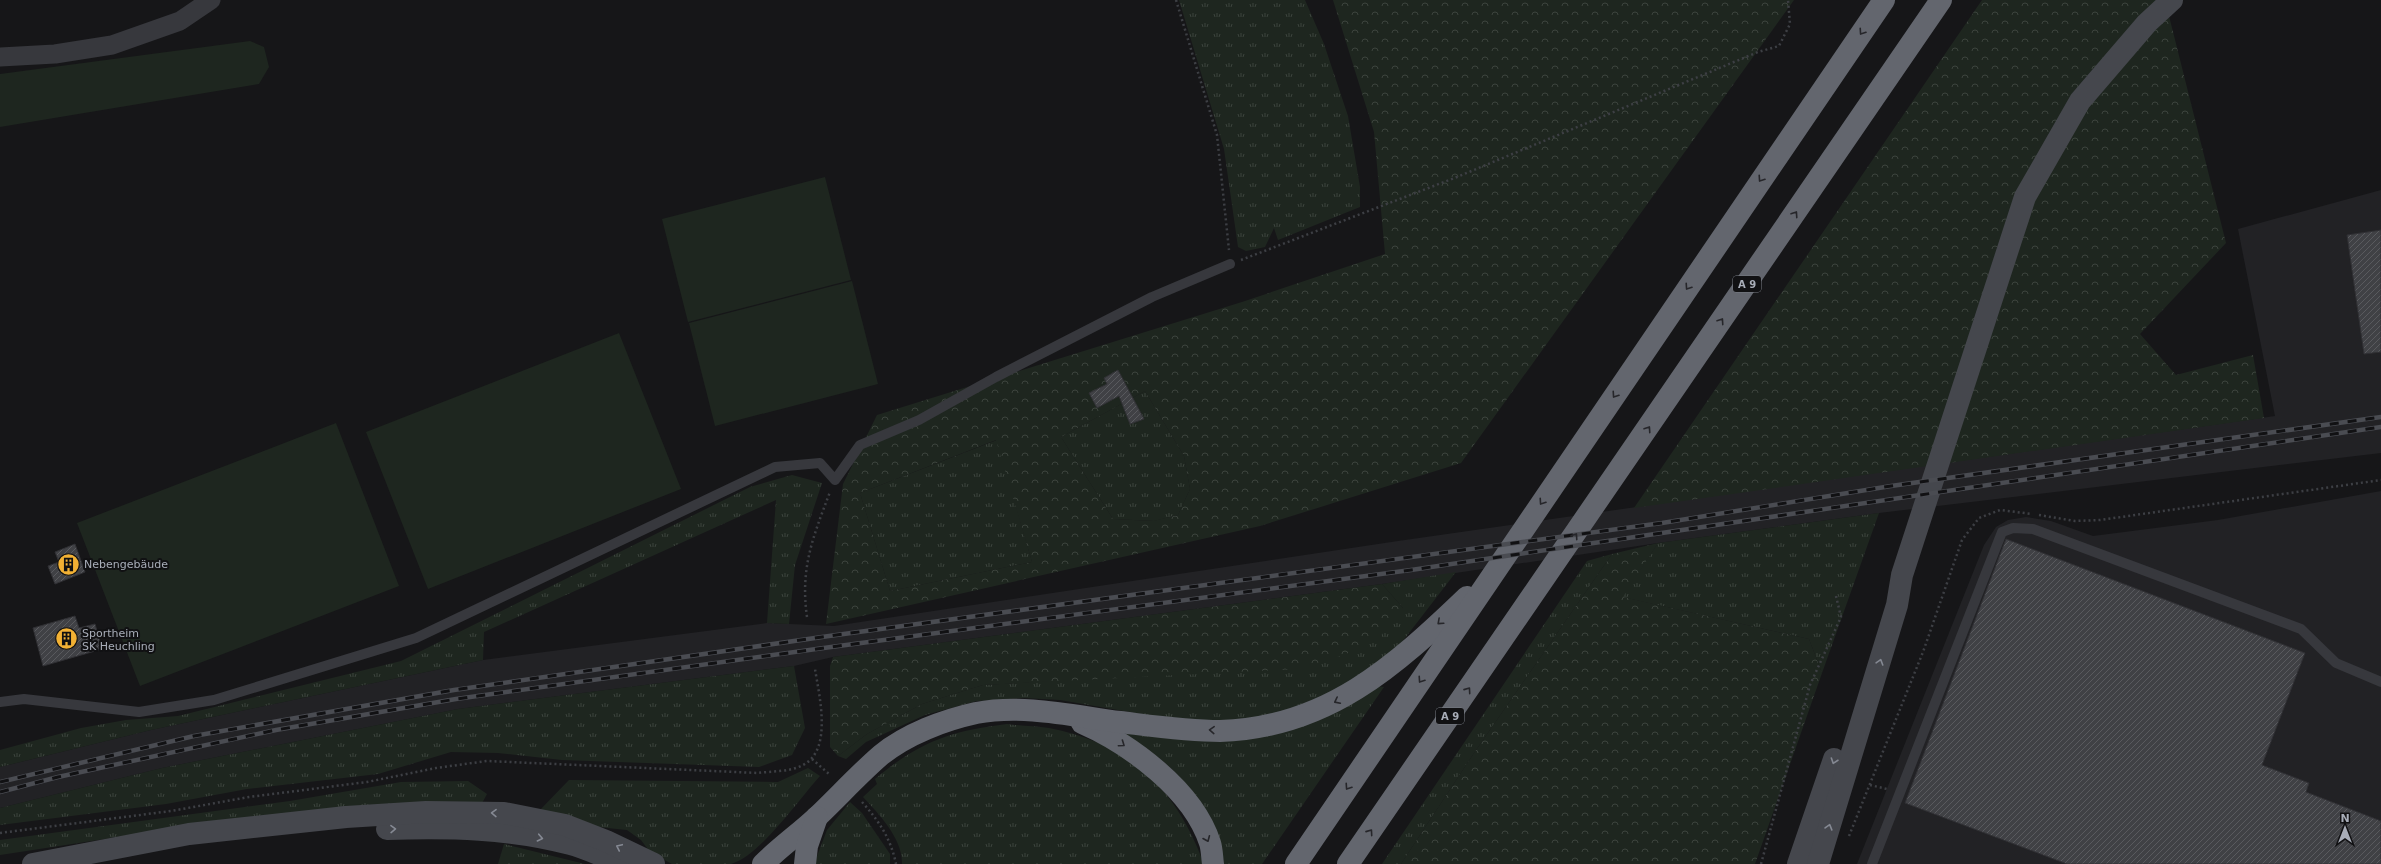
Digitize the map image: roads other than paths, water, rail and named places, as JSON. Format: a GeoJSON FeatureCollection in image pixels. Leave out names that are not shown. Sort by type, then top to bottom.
{"type":"FeatureCollection","features":[{"type":"Feature","properties":{"kind":"highway"},"geometry":{"type":"LineString","coordinates":[[1296,864],[1884,0]]}},
{"type":"Feature","properties":{"kind":"highway","name":"A 9"},"geometry":{"type":"LineString","coordinates":[[1348,864],[1941,0]]}},
{"type":"Feature","properties":{"kind":"highway"},"geometry":{"type":"LineString","coordinates":[[763,862],[817,817],[882,755],[900,742],[924,730],[976,713],[1003,710],[1035,710],[1173,728],[1219,731],[1280,723],[1321,709],[1359,689],[1376,677],[1415,645],[1498,567]]}},
{"type":"Feature","properties":{"kind":"highway"},"geometry":{"type":"LineString","coordinates":[[1062,714],[1121,742],[1166,780],[1192,808],[1210,843],[1213,864]]}},
{"type":"Feature","properties":{"kind":"highway"},"geometry":{"type":"LineString","coordinates":[[793,864],[806,855],[817,817]]}},
{"type":"Feature","properties":{"kind":"main road"},"geometry":{"type":"LineString","coordinates":[[1818,864],[1897,605],[1902,575],[2025,197],[2080,101],[2147,23],[2172,0]]}},
{"type":"Feature","properties":{"kind":"main road"},"geometry":{"type":"LineString","coordinates":[[1798,864],[1846,724],[1882,606],[1902,575]]}},
{"type":"Feature","properties":{"kind":"main road"},"geometry":{"type":"LineString","coordinates":[[33,864],[189,834],[346,817],[426,812],[504,813],[565,825],[606,841],[654,864]]}},
{"type":"Feature","properties":{"kind":"main road"},"geometry":{"type":"LineString","coordinates":[[91,864],[205,842],[340,830],[424,828],[474,829],[522,834],[571,844],[622,864]]}},
{"type":"Feature","properties":{"kind":"street"},"geometry":{"type":"LineString","coordinates":[[0,57],[55,54],[112,45],[180,21],[211,0]]}},
{"type":"Feature","properties":{"kind":"lane"},"geometry":{"type":"LineString","coordinates":[[0,702],[24,699],[139,712],[214,700],[416,638],[775,466],[820,463],[835,480],[860,445],[920,420],[996,377],[1152,297],[1230,264]]}},
{"type":"Feature","properties":{"kind":"lane"},"geometry":{"type":"LineString","coordinates":[[1872,864],[2002,532],[2013,528],[2032,529],[2301,629],[2336,664],[2381,682]]}},
{"type":"Feature","properties":{"kind":"railway"},"geometry":{"type":"LineString","coordinates":[[0,782],[194,736],[454,690],[829,636],[1662,523],[1891,486],[2381,417]]}},
{"type":"Feature","properties":{"kind":"railway"},"geometry":{"type":"LineString","coordinates":[[0,792],[58,777],[276,730],[456,699],[831,647],[1411,570],[2381,427]]}},
{"type":"Feature","properties":{"kind":"place","name":"Nebengebäude"},"geometry":{"type":"Point","coordinates":[68,564]}},
{"type":"Feature","properties":{"kind":"place","name":"Sportheim SK Heuchling"},"geometry":{"type":"Point","coordinates":[67,639]}}]}
